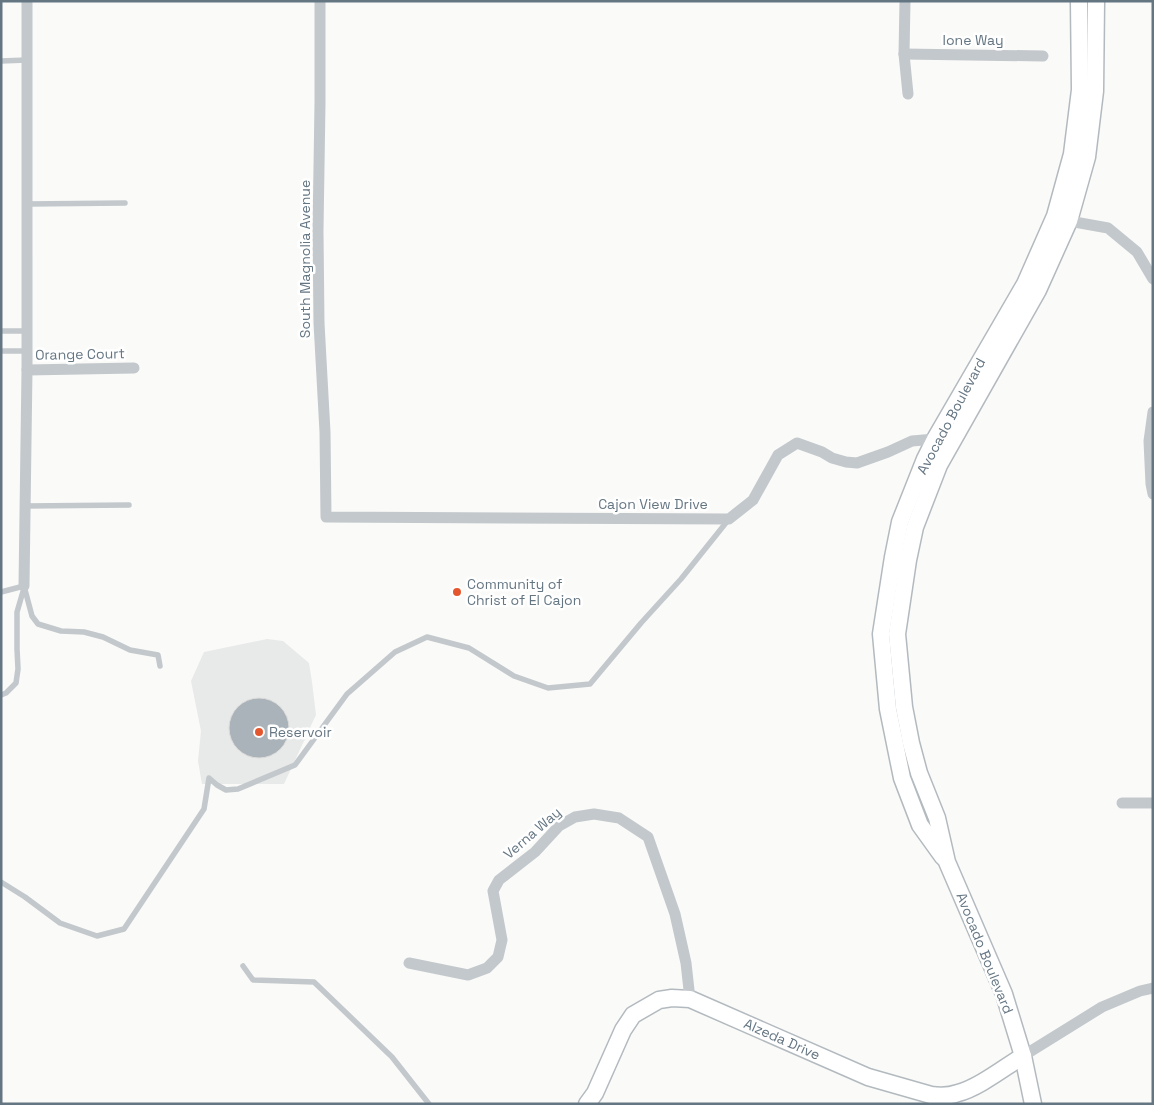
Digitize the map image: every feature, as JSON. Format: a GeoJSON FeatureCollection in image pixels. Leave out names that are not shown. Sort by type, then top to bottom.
{"type":"FeatureCollection","features":[{"type":"Feature","properties":{"kind":"main road","name":"Avocado Boulevard"},"geometry":{"type":"LineString","coordinates":[[947,862],[920,825],[902,778],[888,709],[881,634],[900,522],[925,458],[1025,284],[1055,216],[1072,154],[1080,90],[1080,1]]}},
{"type":"Feature","properties":{"kind":"main road","name":"Avocado Boulevard"},"geometry":{"type":"LineString","coordinates":[[1033,1104],[1023,1056],[1004,994],[947,862],[937,818],[917,765],[904,707],[898,634],[908,560],[915,527],[939,465],[1038,290],[1069,221],[1087,157],[1095,90],[1096,1]]}},
{"type":"Feature","properties":{"kind":"main road","name":"Alzeda Drive"},"geometry":{"type":"LineString","coordinates":[[587,1104],[595,1093],[624,1030],[633,1015],[659,1000],[672,998],[690,999],[868,1077],[931,1095],[938,1100],[970,1089],[1023,1056]]}},
{"type":"Feature","properties":{"kind":"street"},"geometry":{"type":"LineString","coordinates":[[24,586],[27,370],[27,1]]}},
{"type":"Feature","properties":{"kind":"street","name":"South Magnolia Avenue"},"geometry":{"type":"LineString","coordinates":[[320,1],[319,322],[325,432],[326,516]]}},
{"type":"Feature","properties":{"kind":"street"},"geometry":{"type":"LineString","coordinates":[[905,1],[904,54],[908,94]]}},
{"type":"Feature","properties":{"kind":"street","name":"Ione Way"},"geometry":{"type":"LineString","coordinates":[[904,54],[1043,56]]}},
{"type":"Feature","properties":{"kind":"street"},"geometry":{"type":"LineString","coordinates":[[1069,221],[1108,228],[1136,252],[1153,279]]}},
{"type":"Feature","properties":{"kind":"street","name":"Orange Court"},"geometry":{"type":"LineString","coordinates":[[27,370],[134,368]]}},
{"type":"Feature","properties":{"kind":"street"},"geometry":{"type":"LineString","coordinates":[[1153,412],[1149,441],[1153,494]]}},
{"type":"Feature","properties":{"kind":"street"},"geometry":{"type":"LineString","coordinates":[[729,519],[753,500],[778,455],[797,443],[822,452],[832,458],[857,463],[867,461],[912,441],[935,439]]}},
{"type":"Feature","properties":{"kind":"street","name":"Cajon View Drive"},"geometry":{"type":"LineString","coordinates":[[326,516],[729,519]]}},
{"type":"Feature","properties":{"kind":"street"},"geometry":{"type":"LineString","coordinates":[[1122,803],[1153,803]]}},
{"type":"Feature","properties":{"kind":"street","name":"Verna Way"},"geometry":{"type":"LineString","coordinates":[[409,963],[468,974],[487,968],[498,957],[502,940],[493,891],[499,880],[535,852],[559,826],[575,817],[594,814],[619,818],[648,837],[675,914],[686,962],[690,999]]}},
{"type":"Feature","properties":{"kind":"street"},"geometry":{"type":"LineString","coordinates":[[1023,1056],[1102,1007],[1140,991],[1153,988]]}},
{"type":"Feature","properties":{"kind":"lane"},"geometry":{"type":"LineString","coordinates":[[1,61],[27,60]]}},
{"type":"Feature","properties":{"kind":"lane"},"geometry":{"type":"LineString","coordinates":[[27,204],[125,203]]}},
{"type":"Feature","properties":{"kind":"lane"},"geometry":{"type":"LineString","coordinates":[[1,331],[27,331]]}},
{"type":"Feature","properties":{"kind":"lane"},"geometry":{"type":"LineString","coordinates":[[1,351],[27,351]]}},
{"type":"Feature","properties":{"kind":"lane"},"geometry":{"type":"LineString","coordinates":[[25,506],[129,505]]}},
{"type":"Feature","properties":{"kind":"lane"},"geometry":{"type":"LineString","coordinates":[[1,882],[60,923],[96,936],[124,929],[204,809],[209,778],[226,790],[238,789],[295,764],[347,694],[395,652],[427,637],[469,648],[514,676],[548,688],[590,684],[681,579],[729,519]]}},
{"type":"Feature","properties":{"kind":"lane"},"geometry":{"type":"LineString","coordinates":[[1,592],[24,586]]}},
{"type":"Feature","properties":{"kind":"lane"},"geometry":{"type":"LineString","coordinates":[[24,586],[32,616],[38,624],[61,631],[84,632],[103,637],[130,650],[158,655],[160,666]]}},
{"type":"Feature","properties":{"kind":"lane"},"geometry":{"type":"LineString","coordinates":[[1,695],[6,693],[16,683],[18,669],[17,612],[24,586]]}},
{"type":"Feature","properties":{"kind":"lane"},"geometry":{"type":"LineString","coordinates":[[244,966],[253,980],[314,982],[392,1057],[429,1104]]}},
{"type":"Feature","properties":{"kind":"shaded area"},"geometry":{"type":"Polygon","coordinates":[[[267,639],[283,641],[309,663],[316,715],[306,739],[284,784],[202,784],[198,761],[201,731],[191,681],[204,652],[267,639]]]}},
{"type":"Feature","properties":{"kind":"building","name":"Reservoir"},"geometry":{"type":"Polygon","coordinates":[[[259,698],[275,703],[280,707],[284,712],[289,728],[284,744],[280,749],[275,753],[259,758],[243,753],[238,749],[234,744],[229,728],[234,712],[238,707],[243,703],[259,698]]]}},
{"type":"Feature","properties":{"kind":"place","name":"Community of Christ of El Cajon"},"geometry":{"type":"Point","coordinates":[457,592]}},
{"type":"Feature","properties":{"kind":"place","name":"Reservoir"},"geometry":{"type":"Point","coordinates":[259,732]}}]}
